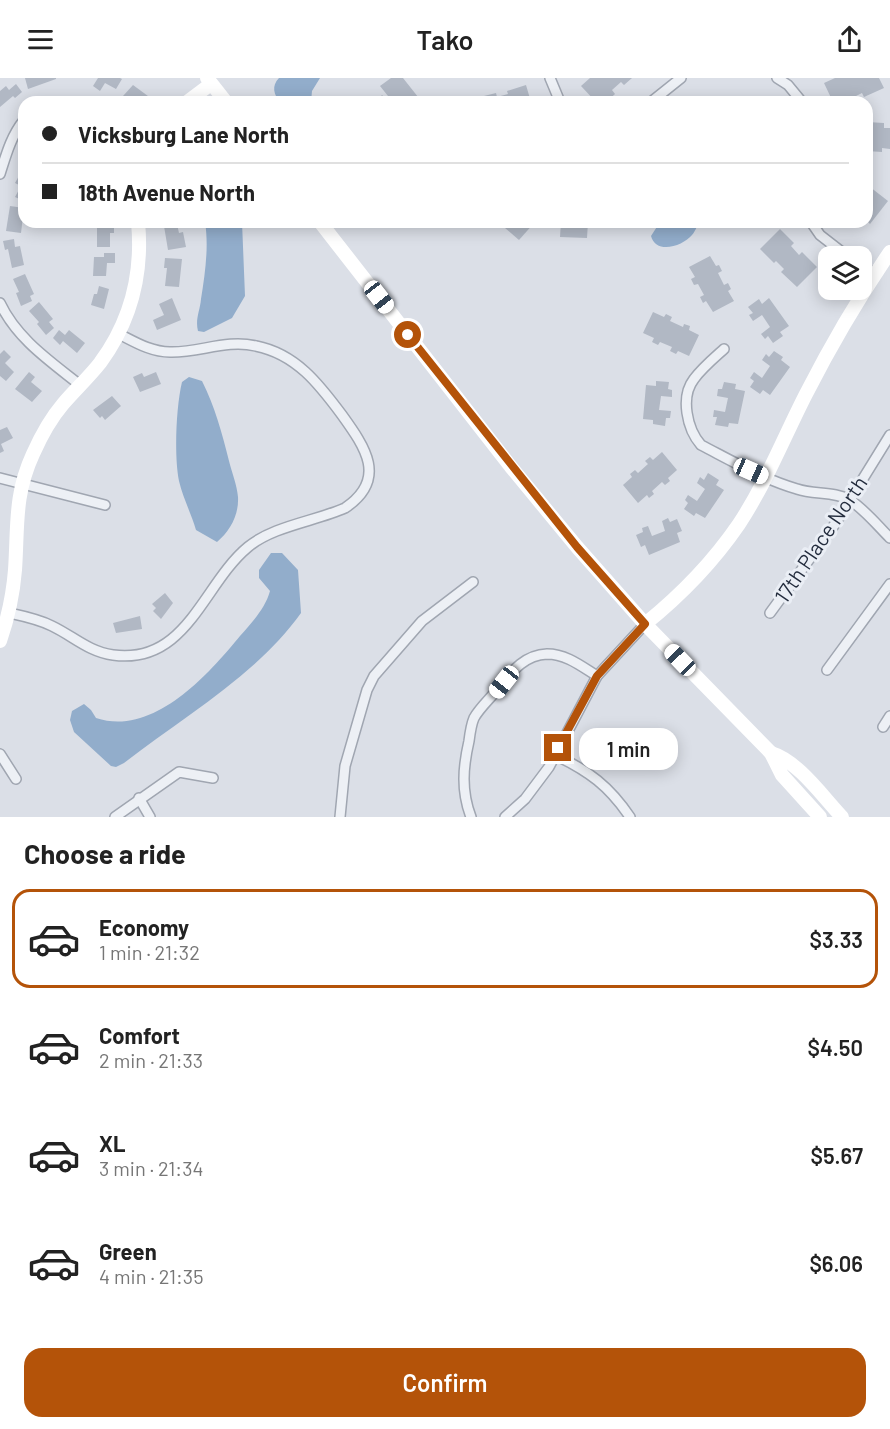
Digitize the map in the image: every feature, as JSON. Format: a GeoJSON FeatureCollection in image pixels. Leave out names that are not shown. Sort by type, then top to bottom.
{"type":"FeatureCollection","features":[{"type":"Feature","properties":{"kind":"street"},"geometry":{"type":"LineString","coordinates":[[550,78],[558,96]]}},
{"type":"Feature","properties":{"kind":"street"},"geometry":{"type":"LineString","coordinates":[[658,96],[681,78]]}},
{"type":"Feature","properties":{"kind":"street"},"geometry":{"type":"LineString","coordinates":[[777,78],[788,85],[797,96]]}},
{"type":"Feature","properties":{"kind":"street"},"geometry":{"type":"LineString","coordinates":[[194,96],[212,80],[222,96]]}},
{"type":"Feature","properties":{"kind":"street"},"geometry":{"type":"LineString","coordinates":[[0,174],[10,143],[18,128]]}},
{"type":"Feature","properties":{"kind":"street"},"geometry":{"type":"LineString","coordinates":[[0,641],[9,613],[15,568],[17,512],[22,483],[32,456],[61,406],[99,365],[119,334],[135,293],[139,267],[138,228]]}},
{"type":"Feature","properties":{"kind":"street"},"geometry":{"type":"LineString","coordinates":[[325,228],[577,547],[645,624],[771,753],[782,775],[820,817]]}},
{"type":"Feature","properties":{"kind":"street"},"geometry":{"type":"LineString","coordinates":[[815,228],[834,246]]}},
{"type":"Feature","properties":{"kind":"street"},"geometry":{"type":"LineString","coordinates":[[505,817],[525,799],[538,783],[597,676],[645,624],[690,584],[739,524],[765,478],[807,393],[874,274],[890,252]]}},
{"type":"Feature","properties":{"kind":"street"},"geometry":{"type":"LineString","coordinates":[[0,303],[17,331],[33,348],[80,385]]}},
{"type":"Feature","properties":{"kind":"street"},"geometry":{"type":"LineString","coordinates":[[9,613],[54,626],[83,645],[106,654],[131,655],[148,652],[164,645],[190,622],[227,570],[248,547],[275,532],[345,508],[360,496],[366,485],[369,474],[366,450],[321,388],[292,360],[255,345],[234,343],[183,352],[153,350],[119,334]]}},
{"type":"Feature","properties":{"kind":"street"},"geometry":{"type":"LineString","coordinates":[[724,349],[693,381],[688,391],[690,428],[701,445],[765,478],[795,489],[837,494],[849,500],[890,538]]}},
{"type":"Feature","properties":{"kind":"street","name":"17th Place North"},"geometry":{"type":"LineString","coordinates":[[770,613],[825,538],[890,435]]}},
{"type":"Feature","properties":{"kind":"street"},"geometry":{"type":"LineString","coordinates":[[0,478],[105,505]]}},
{"type":"Feature","properties":{"kind":"street"},"geometry":{"type":"LineString","coordinates":[[340,817],[345,766],[367,690],[374,676],[422,621],[473,582]]}},
{"type":"Feature","properties":{"kind":"street"},"geometry":{"type":"LineString","coordinates":[[827,670],[890,584]]}},
{"type":"Feature","properties":{"kind":"street"},"geometry":{"type":"LineString","coordinates":[[471,817],[463,775],[471,729],[479,711],[513,669],[523,661],[548,654],[562,656],[597,676]]}},
{"type":"Feature","properties":{"kind":"street"},"geometry":{"type":"LineString","coordinates":[[883,727],[890,716]]}},
{"type":"Feature","properties":{"kind":"street"},"geometry":{"type":"LineString","coordinates":[[771,753],[780,755],[792,764],[842,817]]}},
{"type":"Feature","properties":{"kind":"street"},"geometry":{"type":"LineString","coordinates":[[0,754],[16,779]]}},
{"type":"Feature","properties":{"kind":"street"},"geometry":{"type":"LineString","coordinates":[[555,755],[595,777],[611,792],[630,817]]}},
{"type":"Feature","properties":{"kind":"street"},"geometry":{"type":"LineString","coordinates":[[115,817],[179,771],[213,778]]}},
{"type":"Feature","properties":{"kind":"street"},"geometry":{"type":"LineString","coordinates":[[139,798],[150,817]]}},
{"type":"Feature","properties":{"kind":"water"},"geometry":{"type":"Polygon","coordinates":[[[279,78],[320,78],[312,96],[276,96],[275,84],[279,78]]]}},
{"type":"Feature","properties":{"kind":"water"},"geometry":{"type":"Polygon","coordinates":[[[206,228],[242,228],[245,296],[232,318],[204,332],[198,331],[197,323],[207,241],[206,228]]]}},
{"type":"Feature","properties":{"kind":"water"},"geometry":{"type":"Polygon","coordinates":[[[656,228],[696,228],[688,239],[670,247],[658,245],[651,236],[656,228]]]}},
{"type":"Feature","properties":{"kind":"water"},"geometry":{"type":"Polygon","coordinates":[[[189,377],[202,381],[211,401],[237,492],[238,504],[235,516],[230,528],[217,542],[196,530],[177,471],[178,404],[182,382],[189,377]]]}},
{"type":"Feature","properties":{"kind":"water"},"geometry":{"type":"Polygon","coordinates":[[[271,553],[282,553],[298,570],[301,613],[283,636],[241,676],[124,763],[116,767],[111,766],[74,732],[70,720],[72,711],[84,704],[96,718],[117,722],[138,719],[158,711],[177,699],[212,668],[261,609],[270,591],[259,578],[259,570],[271,553]]]}},
{"type":"Feature","properties":{"kind":"building"},"geometry":{"type":"Polygon","coordinates":[[[25,78],[56,78],[56,79],[28,89],[25,78]]]}},
{"type":"Feature","properties":{"kind":"building"},"geometry":{"type":"Polygon","coordinates":[[[98,78],[122,79],[116,89],[105,83],[100,91],[93,86],[98,78]]]}},
{"type":"Feature","properties":{"kind":"building"},"geometry":{"type":"Polygon","coordinates":[[[391,78],[403,78],[417,96],[388,96],[380,86],[391,78]]]}},
{"type":"Feature","properties":{"kind":"building"},"geometry":{"type":"Polygon","coordinates":[[[590,78],[632,78],[624,85],[621,82],[612,90],[615,94],[613,96],[590,96],[581,86],[590,78]]]}},
{"type":"Feature","properties":{"kind":"building"},"geometry":{"type":"Polygon","coordinates":[[[835,78],[879,78],[884,88],[866,96],[862,93],[856,96],[830,96],[824,83],[835,78]]]}},
{"type":"Feature","properties":{"kind":"building"},"geometry":{"type":"Polygon","coordinates":[[[16,84],[22,92],[0,107],[0,91],[6,86],[9,90],[16,84]]]}},
{"type":"Feature","properties":{"kind":"building"},"geometry":{"type":"Polygon","coordinates":[[[133,85],[148,96],[123,96],[133,85]]]}},
{"type":"Feature","properties":{"kind":"building"},"geometry":{"type":"Polygon","coordinates":[[[526,85],[529,96],[501,96],[508,94],[507,91],[526,85]]]}},
{"type":"Feature","properties":{"kind":"building"},"geometry":{"type":"Polygon","coordinates":[[[873,122],[884,123],[884,128],[890,128],[890,149],[882,148],[882,152],[873,151],[873,122]]]}},
{"type":"Feature","properties":{"kind":"building"},"geometry":{"type":"Polygon","coordinates":[[[873,189],[888,201],[873,220],[873,189]]]}},
{"type":"Feature","properties":{"kind":"building"},"geometry":{"type":"Polygon","coordinates":[[[10,206],[18,207],[18,228],[22,228],[21,233],[6,231],[10,206]]]}},
{"type":"Feature","properties":{"kind":"building"},"geometry":{"type":"Polygon","coordinates":[[[97,228],[114,228],[114,233],[110,233],[110,247],[97,247],[97,228]]]}},
{"type":"Feature","properties":{"kind":"building"},"geometry":{"type":"Polygon","coordinates":[[[164,228],[178,228],[179,233],[183,232],[186,247],[168,250],[164,228]]]}},
{"type":"Feature","properties":{"kind":"building"},"geometry":{"type":"Polygon","coordinates":[[[505,228],[530,228],[519,240],[505,228]]]}},
{"type":"Feature","properties":{"kind":"building"},"geometry":{"type":"Polygon","coordinates":[[[561,228],[588,228],[587,238],[560,237],[561,228]]]}},
{"type":"Feature","properties":{"kind":"building"},"geometry":{"type":"Polygon","coordinates":[[[780,229],[794,243],[791,246],[799,255],[802,252],[817,267],[797,287],[781,272],[784,269],[760,249],[780,229]]]}},
{"type":"Feature","properties":{"kind":"building"},"geometry":{"type":"Polygon","coordinates":[[[14,239],[15,247],[20,246],[24,265],[12,268],[8,249],[5,250],[3,241],[14,239]]]}},
{"type":"Feature","properties":{"kind":"building"},"geometry":{"type":"Polygon","coordinates":[[[104,253],[115,253],[115,263],[107,263],[106,276],[93,276],[94,257],[104,257],[104,253]]]}},
{"type":"Feature","properties":{"kind":"building"},"geometry":{"type":"Polygon","coordinates":[[[710,256],[716,266],[719,265],[722,271],[718,273],[724,285],[728,283],[731,289],[728,291],[734,301],[713,312],[706,301],[703,303],[700,297],[704,295],[698,284],[694,285],[691,279],[695,277],[689,267],[710,256]]]}},
{"type":"Feature","properties":{"kind":"building"},"geometry":{"type":"Polygon","coordinates":[[[165,258],[182,259],[179,287],[165,286],[167,268],[164,268],[165,258]]]}},
{"type":"Feature","properties":{"kind":"building"},"geometry":{"type":"Polygon","coordinates":[[[25,274],[34,294],[30,296],[32,301],[21,306],[16,293],[19,292],[13,279],[25,274]]]}},
{"type":"Feature","properties":{"kind":"building"},"geometry":{"type":"Polygon","coordinates":[[[99,286],[109,289],[104,309],[91,305],[99,286]]]}},
{"type":"Feature","properties":{"kind":"building"},"geometry":{"type":"Polygon","coordinates":[[[172,298],[181,320],[157,330],[153,320],[164,315],[159,304],[172,298]]]}},
{"type":"Feature","properties":{"kind":"building"},"geometry":{"type":"Polygon","coordinates":[[[769,298],[789,326],[780,332],[783,336],[773,343],[768,336],[765,339],[761,334],[770,327],[762,315],[753,321],[749,315],[753,313],[748,307],[759,299],[762,304],[769,298]]]}},
{"type":"Feature","properties":{"kind":"building"},"geometry":{"type":"Polygon","coordinates":[[[39,302],[53,319],[49,322],[54,328],[46,335],[37,324],[39,322],[29,311],[39,302]]]}},
{"type":"Feature","properties":{"kind":"building"},"geometry":{"type":"Polygon","coordinates":[[[653,312],[664,317],[666,314],[672,317],[670,321],[683,327],[684,324],[690,326],[689,330],[699,335],[689,356],[678,351],[676,354],[670,351],[672,347],[660,342],[658,345],[652,342],[654,338],[643,333],[653,312]]]}},
{"type":"Feature","properties":{"kind":"building"},"geometry":{"type":"Polygon","coordinates":[[[59,330],[65,335],[69,330],[85,343],[77,353],[63,341],[60,345],[53,338],[59,330]]]}},
{"type":"Feature","properties":{"kind":"building"},"geometry":{"type":"Polygon","coordinates":[[[4,350],[11,357],[5,363],[14,372],[6,381],[0,376],[0,354],[4,350]]]}},
{"type":"Feature","properties":{"kind":"building"},"geometry":{"type":"Polygon","coordinates":[[[774,351],[783,357],[781,360],[790,367],[770,395],[763,390],[760,394],[750,387],[754,381],[750,378],[754,372],[762,378],[770,366],[762,360],[766,354],[769,357],[774,351]]]}},
{"type":"Feature","properties":{"kind":"building"},"geometry":{"type":"Polygon","coordinates":[[[29,372],[35,377],[31,382],[42,391],[32,402],[15,389],[29,372]]]}},
{"type":"Feature","properties":{"kind":"building"},"geometry":{"type":"Polygon","coordinates":[[[156,372],[161,384],[140,392],[133,377],[142,373],[144,377],[156,372]]]}},
{"type":"Feature","properties":{"kind":"building"},"geometry":{"type":"Polygon","coordinates":[[[656,381],[669,382],[668,389],[672,390],[672,397],[661,396],[659,410],[671,411],[670,418],[666,418],[665,426],[653,424],[653,420],[643,419],[646,385],[656,386],[656,381]]]}},
{"type":"Feature","properties":{"kind":"building"},"geometry":{"type":"Polygon","coordinates":[[[724,382],[736,384],[735,389],[745,391],[738,424],[729,423],[728,427],[715,425],[717,417],[713,417],[714,410],[725,412],[728,398],[717,396],[718,389],[722,389],[724,382]]]}},
{"type":"Feature","properties":{"kind":"building"},"geometry":{"type":"Polygon","coordinates":[[[112,396],[121,406],[105,420],[102,416],[100,418],[93,410],[112,396]]]}},
{"type":"Feature","properties":{"kind":"building"},"geometry":{"type":"Polygon","coordinates":[[[7,427],[13,438],[1,444],[4,451],[0,453],[0,430],[7,427]]]}},
{"type":"Feature","properties":{"kind":"building"},"geometry":{"type":"Polygon","coordinates":[[[662,452],[677,470],[668,478],[670,481],[665,485],[662,482],[652,491],[654,494],[649,498],[647,495],[638,503],[623,485],[632,477],[630,474],[635,470],[638,473],[648,464],[645,461],[650,457],[653,460],[662,452]]]}},
{"type":"Feature","properties":{"kind":"building"},"geometry":{"type":"Polygon","coordinates":[[[708,473],[719,480],[716,485],[724,490],[705,518],[696,513],[694,516],[684,509],[688,503],[685,500],[688,495],[697,501],[705,489],[697,483],[700,477],[704,480],[708,473]]]}},
{"type":"Feature","properties":{"kind":"building"},"geometry":{"type":"Polygon","coordinates":[[[668,518],[670,522],[677,519],[682,531],[677,533],[680,542],[649,555],[645,545],[641,547],[636,535],[643,532],[642,528],[648,526],[652,536],[665,531],[662,521],[668,518]]]}},
{"type":"Feature","properties":{"kind":"building"},"geometry":{"type":"Polygon","coordinates":[[[165,593],[173,603],[161,619],[153,611],[156,608],[152,604],[165,593]]]}},
{"type":"Feature","properties":{"kind":"building"},"geometry":{"type":"Polygon","coordinates":[[[140,616],[142,629],[116,633],[113,623],[140,616]]]}},
{"type":"Feature","properties":{"kind":"route"},"geometry":{"type":"LineString","coordinates":[[408,335],[577,547],[645,624],[597,676],[558,748]]}}]}
